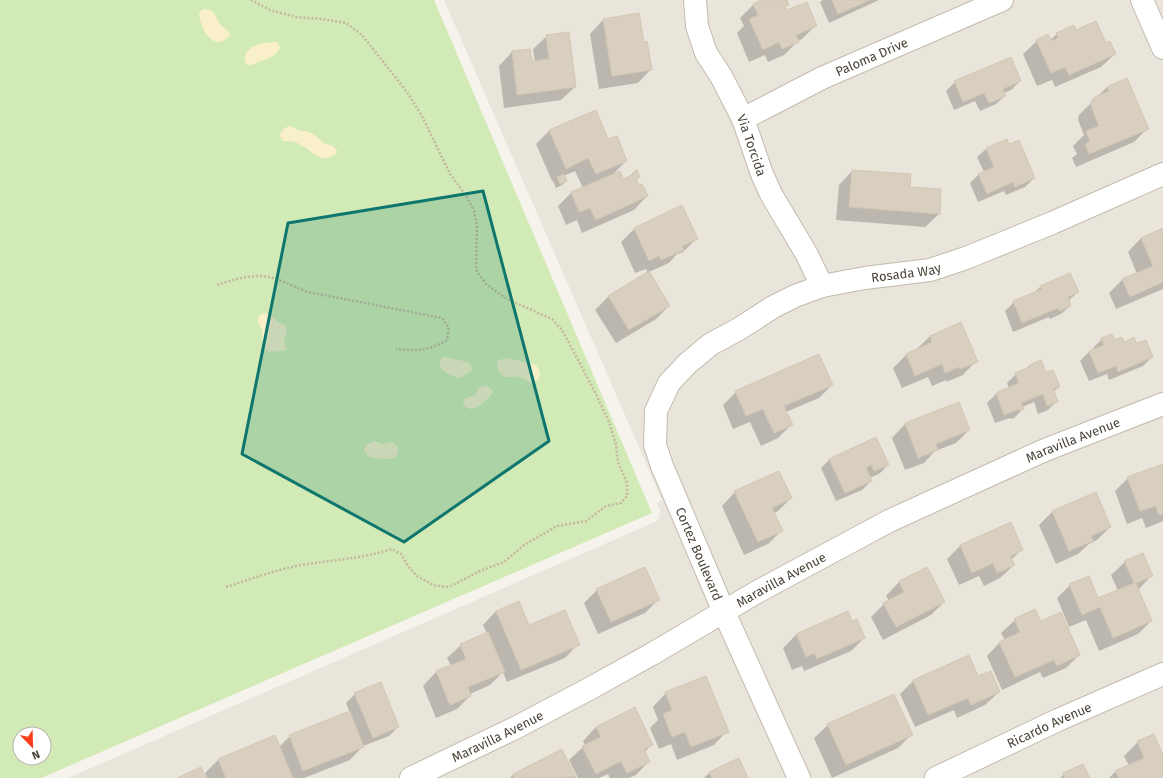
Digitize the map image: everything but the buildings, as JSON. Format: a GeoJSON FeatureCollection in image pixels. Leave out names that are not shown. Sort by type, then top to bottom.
{"type":"FeatureCollection","features":[{"type":"Feature","properties":{"kind":"street","name":"Via Torcida"},"geometry":{"type":"LineString","coordinates":[[695,0],[697,26],[706,53],[721,76],[743,119],[762,174],[771,194],[806,253],[822,286]]}},
{"type":"Feature","properties":{"kind":"street","name":"Paloma Drive"},"geometry":{"type":"LineString","coordinates":[[743,119],[822,78],[1002,0]]}},
{"type":"Feature","properties":{"kind":"street"},"geometry":{"type":"LineString","coordinates":[[1142,0],[1163,48]]}},
{"type":"Feature","properties":{"kind":"street","name":"Rosada Way"},"geometry":{"type":"LineString","coordinates":[[665,391],[668,383],[688,363],[711,344],[740,329],[773,307],[795,296],[822,286],[865,278],[930,270],[966,258],[1052,223],[1163,174]]}},
{"type":"Feature","properties":{"kind":"street","name":"Cortez Boulevard"},"geometry":{"type":"LineString","coordinates":[[665,391],[656,412],[655,445],[662,466],[724,612],[799,778]]}},
{"type":"Feature","properties":{"kind":"street","name":"Maravilla Avenue"},"geometry":{"type":"LineString","coordinates":[[411,778],[515,728],[589,689],[757,592],[889,521],[1045,450],[1163,404]]}},
{"type":"Feature","properties":{"kind":"street","name":"Ricardo Avenue"},"geometry":{"type":"LineString","coordinates":[[936,778],[1058,720],[1163,674]]}},
{"type":"Feature","properties":{"kind":"path"},"geometry":{"type":"LineString","coordinates":[[226,587],[288,568],[372,556],[392,549],[401,554],[408,566],[417,576],[433,585],[449,587],[480,571],[504,562],[524,545],[538,539],[558,526],[586,521],[606,506],[621,503],[627,496],[626,483],[618,462],[616,445],[608,422],[594,390],[562,330],[552,319],[506,299],[486,284],[476,270],[477,226],[474,211],[467,197],[450,174],[422,116],[408,92],[362,35],[346,23],[296,17],[270,10],[251,0]]}},
{"type":"Feature","properties":{"kind":"path"},"geometry":{"type":"LineString","coordinates":[[218,285],[235,279],[254,276],[274,279],[308,292],[442,318],[449,328],[447,340],[435,347],[414,351],[396,349]]}},
{"type":"Feature","properties":{"kind":"highlighted area"},"geometry":{"type":"Polygon","coordinates":[[[483,191],[549,441],[404,542],[242,454],[288,223],[483,191]]]}},
{"type":"Feature","properties":{"kind":"shaded area"},"geometry":{"type":"Polygon","coordinates":[[[444,0],[1163,0],[1163,778],[68,778],[655,522],[659,518],[660,510],[657,503],[662,500],[444,0]]]}},
{"type":"Feature","properties":{"kind":"green space"},"geometry":{"type":"Polygon","coordinates":[[[0,0],[434,0],[652,513],[41,778],[0,778],[0,0]]]}},
{"type":"Feature","properties":{"kind":"sand"},"geometry":{"type":"Polygon","coordinates":[[[203,9],[212,11],[219,23],[228,31],[230,35],[219,42],[213,41],[202,26],[199,13],[203,9]]]}},
{"type":"Feature","properties":{"kind":"sand"},"geometry":{"type":"Polygon","coordinates":[[[277,42],[280,47],[272,57],[251,65],[246,63],[245,56],[249,49],[261,44],[277,42]]]}},
{"type":"Feature","properties":{"kind":"sand"},"geometry":{"type":"Polygon","coordinates":[[[290,126],[300,131],[307,131],[316,136],[325,144],[333,147],[337,153],[331,157],[321,158],[297,143],[283,141],[280,136],[281,132],[284,128],[290,126]]]}},
{"type":"Feature","properties":{"kind":"sand"},"geometry":{"type":"Polygon","coordinates":[[[262,313],[270,314],[279,323],[286,327],[287,330],[284,342],[287,350],[269,352],[264,347],[262,343],[262,331],[258,320],[262,313]]]}},
{"type":"Feature","properties":{"kind":"sand"},"geometry":{"type":"Polygon","coordinates":[[[444,357],[468,362],[472,368],[471,372],[459,378],[445,372],[440,364],[440,360],[444,357]]]}},
{"type":"Feature","properties":{"kind":"sand"},"geometry":{"type":"Polygon","coordinates":[[[508,358],[536,365],[540,372],[539,379],[531,383],[518,376],[503,376],[497,368],[497,363],[499,360],[508,358]]]}},
{"type":"Feature","properties":{"kind":"sand"},"geometry":{"type":"Polygon","coordinates":[[[486,385],[493,391],[482,404],[473,409],[465,406],[463,402],[465,398],[475,395],[479,388],[486,385]]]}},
{"type":"Feature","properties":{"kind":"sand"},"geometry":{"type":"Polygon","coordinates":[[[374,441],[382,444],[392,442],[398,447],[398,453],[394,458],[388,459],[368,456],[364,450],[365,447],[374,441]]]}}]}
